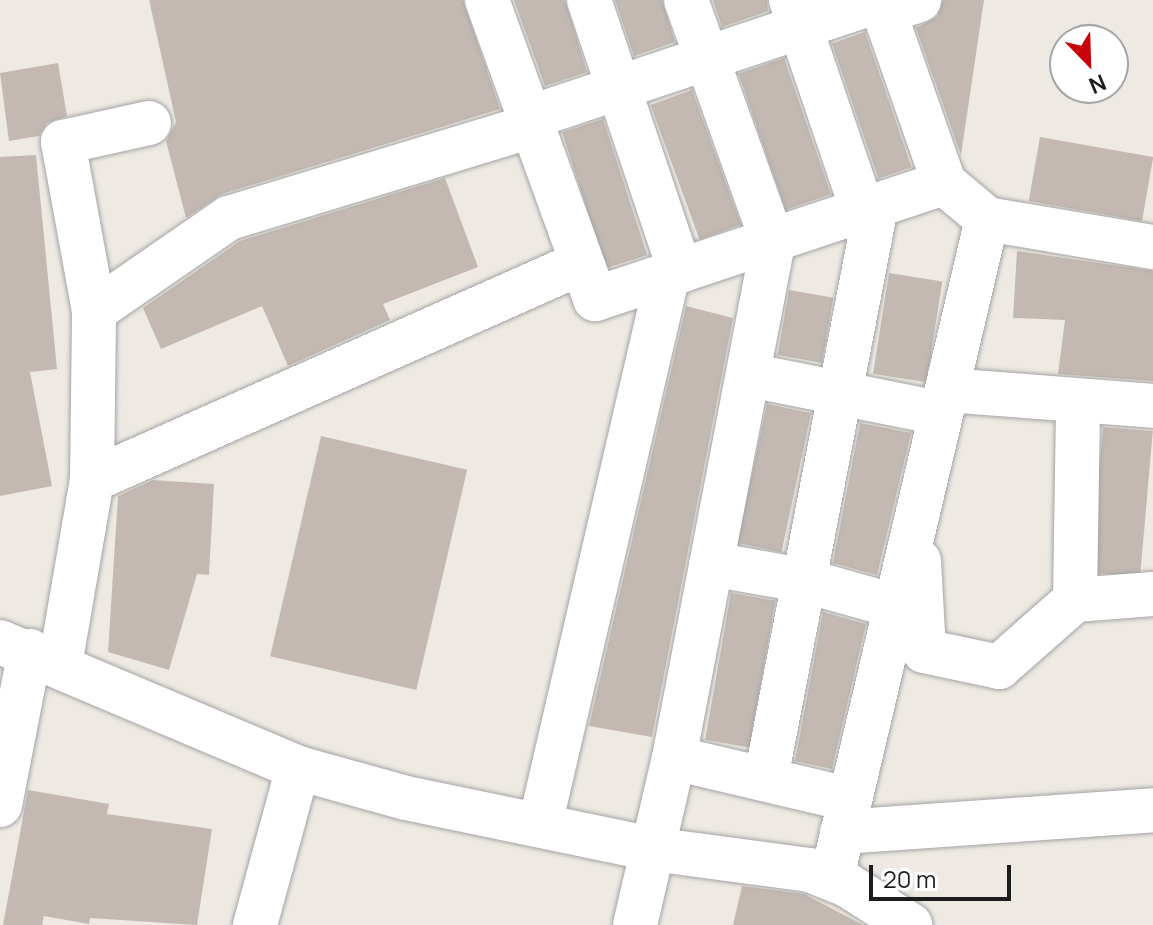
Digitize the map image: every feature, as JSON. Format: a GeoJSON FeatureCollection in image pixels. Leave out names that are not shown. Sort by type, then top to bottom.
{"type":"FeatureCollection","features":[{"type":"Feature","properties":{"kind":"street"},"geometry":{"type":"LineString","coordinates":[[487,0],[595,299],[773,243],[944,183]]}},
{"type":"Feature","properties":{"kind":"street"},"geometry":{"type":"LineString","coordinates":[[540,825],[674,272],[589,0]]}},
{"type":"Feature","properties":{"kind":"street"},"geometry":{"type":"LineString","coordinates":[[635,925],[674,758],[773,243],[686,0]]}},
{"type":"Feature","properties":{"kind":"street"},"geometry":{"type":"LineString","coordinates":[[94,311],[229,218],[530,122],[708,58],[795,13],[891,3],[944,183],[987,219],[1153,247]]}},
{"type":"Feature","properties":{"kind":"street"},"geometry":{"type":"LineString","coordinates":[[766,778],[869,210],[795,13]]}},
{"type":"Feature","properties":{"kind":"street"},"geometry":{"type":"LineString","coordinates":[[0,805],[30,652],[92,480],[94,311],[63,142],[149,123]]}},
{"type":"Feature","properties":{"kind":"street"},"geometry":{"type":"LineString","coordinates":[[832,877],[916,503],[987,219]]}},
{"type":"Feature","properties":{"kind":"street"},"geometry":{"type":"LineString","coordinates":[[92,480],[581,263]]}},
{"type":"Feature","properties":{"kind":"street"},"geometry":{"type":"LineString","coordinates":[[749,375],[838,394],[943,401],[1153,406]]}},
{"type":"Feature","properties":{"kind":"street"},"geometry":{"type":"LineString","coordinates":[[1075,600],[1078,402]]}},
{"type":"Feature","properties":{"kind":"street"},"geometry":{"type":"LineString","coordinates":[[916,503],[924,651],[999,667],[1075,600],[1153,594]]}},
{"type":"Feature","properties":{"kind":"street"},"geometry":{"type":"LineString","coordinates":[[711,564],[895,606]]}},
{"type":"Feature","properties":{"kind":"street"},"geometry":{"type":"LineString","coordinates":[[30,652],[194,729],[298,768],[652,849],[832,877],[906,924]]}},
{"type":"Feature","properties":{"kind":"street"},"geometry":{"type":"LineString","coordinates":[[674,758],[766,778],[845,816],[1153,810]]}},
{"type":"Feature","properties":{"kind":"street"},"geometry":{"type":"LineString","coordinates":[[255,925],[298,768]]}},
{"type":"Feature","properties":{"kind":"building"},"geometry":{"type":"Polygon","coordinates":[[[149,0],[463,0],[500,109],[222,194],[186,218],[166,141],[176,122],[149,0]]]}},
{"type":"Feature","properties":{"kind":"building"},"geometry":{"type":"Polygon","coordinates":[[[514,0],[565,0],[587,72],[545,86],[514,0]]]}},
{"type":"Feature","properties":{"kind":"building"},"geometry":{"type":"Polygon","coordinates":[[[615,0],[662,0],[675,42],[634,56],[615,0]]]}},
{"type":"Feature","properties":{"kind":"building"},"geometry":{"type":"Polygon","coordinates":[[[713,0],[767,0],[768,11],[722,27],[713,0]]]}},
{"type":"Feature","properties":{"kind":"building"},"geometry":{"type":"Polygon","coordinates":[[[943,0],[984,0],[961,155],[916,28],[937,17],[943,0]]]}},
{"type":"Feature","properties":{"kind":"building"},"geometry":{"type":"Polygon","coordinates":[[[865,32],[912,167],[878,179],[832,43],[865,32]]]}},
{"type":"Feature","properties":{"kind":"building"},"geometry":{"type":"Polygon","coordinates":[[[784,58],[831,194],[785,210],[739,74],[784,58]]]}},
{"type":"Feature","properties":{"kind":"building"},"geometry":{"type":"Polygon","coordinates":[[[58,63],[67,116],[47,123],[39,136],[9,141],[0,73],[58,63]]]}},
{"type":"Feature","properties":{"kind":"building"},"geometry":{"type":"Polygon","coordinates":[[[692,90],[741,224],[700,239],[651,105],[692,90]]]}},
{"type":"Feature","properties":{"kind":"building"},"geometry":{"type":"Polygon","coordinates":[[[603,119],[647,255],[606,268],[562,132],[603,119]]]}},
{"type":"Feature","properties":{"kind":"building"},"geometry":{"type":"Polygon","coordinates":[[[1040,137],[1153,157],[1142,221],[1029,201],[1040,137]]]}},
{"type":"Feature","properties":{"kind":"building"},"geometry":{"type":"Polygon","coordinates":[[[36,155],[57,369],[30,372],[52,486],[0,496],[0,157],[36,155]]]}},
{"type":"Feature","properties":{"kind":"building"},"geometry":{"type":"Polygon","coordinates":[[[445,178],[478,267],[383,304],[390,320],[288,366],[262,306],[161,349],[143,308],[240,241],[445,178]]]}},
{"type":"Feature","properties":{"kind":"building"},"geometry":{"type":"Polygon","coordinates":[[[1017,251],[1153,271],[1153,381],[1058,374],[1065,320],[1013,318],[1017,251]]]}},
{"type":"Feature","properties":{"kind":"building"},"geometry":{"type":"Polygon","coordinates":[[[889,273],[942,281],[926,382],[873,374],[889,273]]]}},
{"type":"Feature","properties":{"kind":"building"},"geometry":{"type":"Polygon","coordinates":[[[789,290],[833,298],[822,363],[778,355],[789,290]]]}},
{"type":"Feature","properties":{"kind":"building"},"geometry":{"type":"Polygon","coordinates":[[[686,306],[733,318],[652,737],[589,726],[686,306]]]}},
{"type":"Feature","properties":{"kind":"building"},"geometry":{"type":"Polygon","coordinates":[[[767,404],[811,413],[781,552],[737,543],[767,404]]]}},
{"type":"Feature","properties":{"kind":"building"},"geometry":{"type":"Polygon","coordinates":[[[860,423],[911,433],[877,575],[833,563],[860,423]]]}},
{"type":"Feature","properties":{"kind":"building"},"geometry":{"type":"Polygon","coordinates":[[[1103,427],[1153,431],[1140,577],[1090,572],[1103,427]]]}},
{"type":"Feature","properties":{"kind":"building"},"geometry":{"type":"Polygon","coordinates":[[[321,436],[467,470],[416,690],[270,656],[321,436]]]}},
{"type":"Feature","properties":{"kind":"building"},"geometry":{"type":"Polygon","coordinates":[[[153,480],[214,484],[209,575],[197,574],[169,670],[108,652],[118,496],[153,480]]]}},
{"type":"Feature","properties":{"kind":"building"},"geometry":{"type":"Polygon","coordinates":[[[731,593],[775,601],[749,748],[705,740],[731,593]]]}},
{"type":"Feature","properties":{"kind":"building"},"geometry":{"type":"Polygon","coordinates":[[[823,612],[866,624],[832,769],[795,761],[823,612]]]}},
{"type":"Feature","properties":{"kind":"building"},"geometry":{"type":"Polygon","coordinates":[[[28,790],[109,804],[107,814],[212,829],[197,925],[90,918],[89,924],[44,916],[42,925],[3,925],[28,790]]]}},
{"type":"Feature","properties":{"kind":"building"},"geometry":{"type":"Polygon","coordinates":[[[742,886],[804,894],[863,925],[733,925],[742,886]]]}}]}
